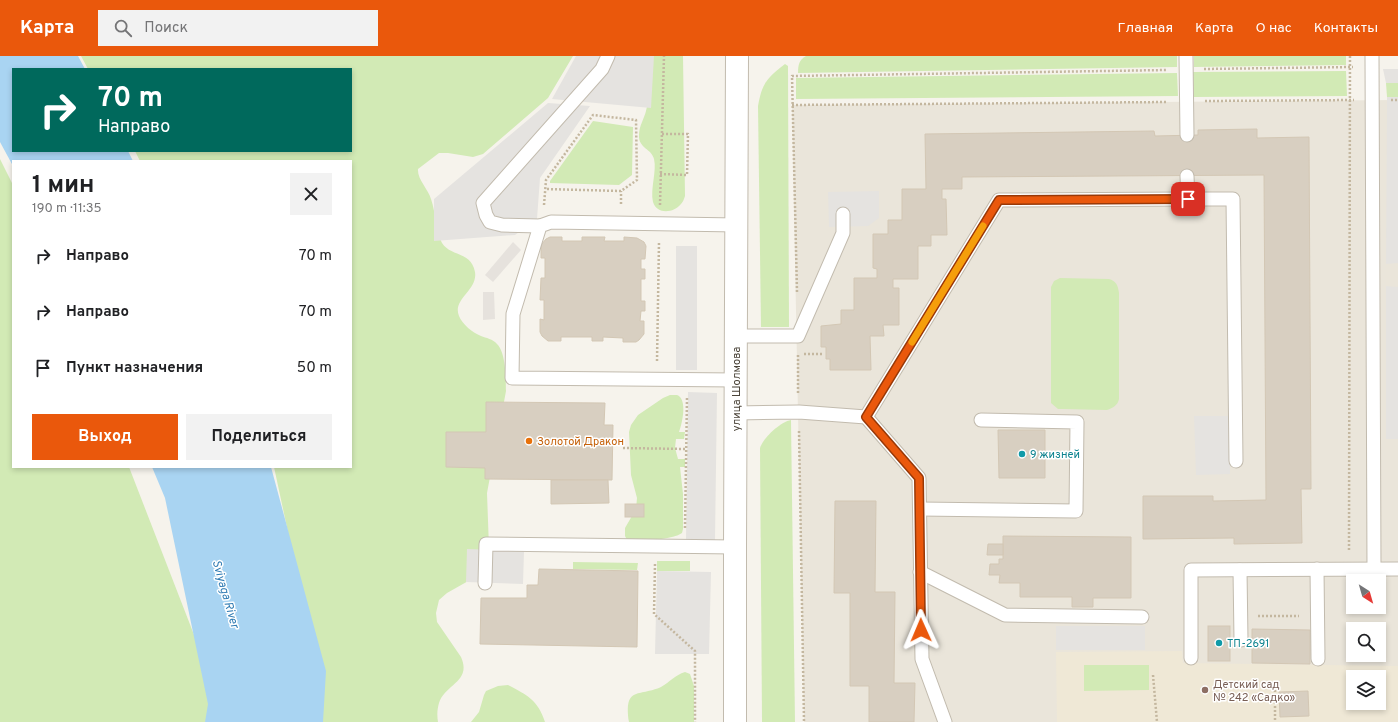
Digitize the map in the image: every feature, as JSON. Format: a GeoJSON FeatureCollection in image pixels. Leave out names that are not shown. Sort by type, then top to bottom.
{"type":"FeatureCollection","features":[{"type":"Feature","properties":{"kind":"street","name":"улица Шолмова"},"geometry":{"type":"LineString","coordinates":[[736,722],[735,547],[737,56]]}},
{"type":"Feature","properties":{"kind":"lane"},"geometry":{"type":"LineString","coordinates":[[608,56],[602,69],[483,203],[486,215],[490,222],[502,225],[540,226],[551,222],[659,225],[737,225]]}},
{"type":"Feature","properties":{"kind":"lane"},"geometry":{"type":"LineString","coordinates":[[1186,56],[1187,135]]}},
{"type":"Feature","properties":{"kind":"lane"},"geometry":{"type":"LineString","coordinates":[[1372,62],[1374,569]]}},
{"type":"Feature","properties":{"kind":"lane"},"geometry":{"type":"LineString","coordinates":[[1187,176],[1188,199]]}},
{"type":"Feature","properties":{"kind":"lane"},"geometry":{"type":"LineString","coordinates":[[866,417],[999,200],[1233,199],[1236,461]]}},
{"type":"Feature","properties":{"kind":"lane"},"geometry":{"type":"LineString","coordinates":[[736,336],[798,336],[843,232],[843,214]]}},
{"type":"Feature","properties":{"kind":"lane"},"geometry":{"type":"LineString","coordinates":[[540,226],[513,314],[512,378],[736,380]]}},
{"type":"Feature","properties":{"kind":"lane"},"geometry":{"type":"LineString","coordinates":[[736,413],[799,412],[866,417],[919,478],[922,659],[945,722]]}},
{"type":"Feature","properties":{"kind":"lane"},"geometry":{"type":"LineString","coordinates":[[920,509],[1076,511],[1077,422],[981,420]]}},
{"type":"Feature","properties":{"kind":"lane"},"geometry":{"type":"LineString","coordinates":[[485,583],[486,544],[735,547]]}},
{"type":"Feature","properties":{"kind":"lane"},"geometry":{"type":"LineString","coordinates":[[1317,569],[1318,659]]}},
{"type":"Feature","properties":{"kind":"lane"},"geometry":{"type":"LineString","coordinates":[[1191,658],[1191,570],[1398,569]]}},
{"type":"Feature","properties":{"kind":"lane"},"geometry":{"type":"LineString","coordinates":[[1240,570],[1241,640]]}},
{"type":"Feature","properties":{"kind":"lane"},"geometry":{"type":"LineString","coordinates":[[920,572],[1005,615],[1142,617]]}},
{"type":"Feature","properties":{"kind":"path"},"geometry":{"type":"LineString","coordinates":[[657,379],[660,174],[664,56]]}},
{"type":"Feature","properties":{"kind":"path"},"geometry":{"type":"LineString","coordinates":[[1348,569],[1350,56]]}},
{"type":"Feature","properties":{"kind":"path"},"geometry":{"type":"LineString","coordinates":[[792,76],[1186,69],[1350,68],[1372,62]]}},
{"type":"Feature","properties":{"kind":"path"},"geometry":{"type":"LineString","coordinates":[[792,105],[1350,100]]}},
{"type":"Feature","properties":{"kind":"path"},"geometry":{"type":"LineString","coordinates":[[540,226],[544,205],[545,189],[546,180],[593,115],[636,120],[637,180],[621,191],[545,189]]}},
{"type":"Feature","properties":{"kind":"path"},"geometry":{"type":"LineString","coordinates":[[660,174],[687,175],[688,134],[662,134]]}},
{"type":"Feature","properties":{"kind":"path"},"geometry":{"type":"LineString","coordinates":[[621,191],[621,206]]}},
{"type":"Feature","properties":{"kind":"path"},"geometry":{"type":"LineString","coordinates":[[544,205],[552,205]]}},
{"type":"Feature","properties":{"kind":"path"},"geometry":{"type":"LineString","coordinates":[[798,354],[824,354]]}},
{"type":"Feature","properties":{"kind":"path"},"geometry":{"type":"LineString","coordinates":[[685,547],[687,380]]}},
{"type":"Feature","properties":{"kind":"path"},"geometry":{"type":"LineString","coordinates":[[623,448],[686,449]]}},
{"type":"Feature","properties":{"kind":"path"},"geometry":{"type":"LineString","coordinates":[[656,546],[654,614],[695,651],[695,722]]}},
{"type":"Feature","properties":{"kind":"path"},"geometry":{"type":"LineString","coordinates":[[1241,616],[1317,616]]}},
{"type":"Feature","properties":{"kind":"path"},"geometry":{"type":"LineString","coordinates":[[1153,674],[1157,722]]}},
{"type":"Feature","properties":{"kind":"path"},"geometry":{"type":"LineString","coordinates":[[1275,690],[1275,722]]}},
{"type":"Feature","properties":{"kind":"shaded area"},"geometry":{"type":"Polygon","coordinates":[[[576,56],[654,56],[651,108],[552,99],[576,56]]]}},
{"type":"Feature","properties":{"kind":"shaded area"},"geometry":{"type":"Polygon","coordinates":[[[1383,69],[1398,69],[1398,83],[1386,83],[1383,69]]]}},
{"type":"Feature","properties":{"kind":"shaded area"},"geometry":{"type":"Polygon","coordinates":[[[1387,97],[1398,97],[1398,263],[1386,264],[1387,97]]]}},
{"type":"Feature","properties":{"kind":"shaded area"},"geometry":{"type":"Polygon","coordinates":[[[1398,100],[1398,722],[804,722],[792,105],[1398,100]]]}},
{"type":"Feature","properties":{"kind":"shaded area"},"geometry":{"type":"Polygon","coordinates":[[[548,103],[590,106],[540,178],[537,219],[515,235],[434,241],[434,199],[548,103]]]}},
{"type":"Feature","properties":{"kind":"shaded area"},"geometry":{"type":"Polygon","coordinates":[[[879,191],[879,218],[868,226],[829,227],[828,192],[879,191]]]}},
{"type":"Feature","properties":{"kind":"shaded area"},"geometry":{"type":"Polygon","coordinates":[[[513,242],[521,250],[493,282],[485,275],[513,242]]]}},
{"type":"Feature","properties":{"kind":"shaded area"},"geometry":{"type":"Polygon","coordinates":[[[676,246],[697,246],[697,370],[676,370],[676,246]]]}},
{"type":"Feature","properties":{"kind":"shaded area"},"geometry":{"type":"Polygon","coordinates":[[[1386,286],[1398,287],[1398,439],[1386,439],[1386,286]]]}},
{"type":"Feature","properties":{"kind":"shaded area"},"geometry":{"type":"Polygon","coordinates":[[[483,292],[494,292],[495,319],[483,320],[483,292]]]}},
{"type":"Feature","properties":{"kind":"shaded area"},"geometry":{"type":"Polygon","coordinates":[[[688,392],[717,393],[715,540],[686,540],[688,392]]]}},
{"type":"Feature","properties":{"kind":"shaded area"},"geometry":{"type":"Polygon","coordinates":[[[1194,416],[1230,416],[1230,474],[1196,475],[1194,416]]]}},
{"type":"Feature","properties":{"kind":"shaded area"},"geometry":{"type":"Polygon","coordinates":[[[467,549],[524,551],[523,584],[466,582],[467,549]]]}},
{"type":"Feature","properties":{"kind":"shaded area"},"geometry":{"type":"Polygon","coordinates":[[[657,571],[711,572],[709,654],[655,654],[657,571]]]}},
{"type":"Feature","properties":{"kind":"shaded area"},"geometry":{"type":"Polygon","coordinates":[[[1056,626],[1145,626],[1145,650],[1056,650],[1056,626]]]}},
{"type":"Feature","properties":{"kind":"shaded area","name":"Детский сад № 242 «Садко»"},"geometry":{"type":"Polygon","coordinates":[[[1182,651],[1183,663],[1398,666],[1398,722],[1057,722],[1056,652],[1182,651]]]}},
{"type":"Feature","properties":{"kind":"green space"},"geometry":{"type":"Polygon","coordinates":[[[81,56],[573,56],[548,98],[483,154],[473,157],[439,153],[418,169],[419,176],[430,195],[438,233],[442,243],[450,250],[465,257],[473,265],[475,272],[473,284],[459,304],[459,316],[465,325],[471,330],[478,335],[495,342],[500,348],[504,359],[506,379],[506,391],[487,493],[489,548],[470,580],[447,593],[439,600],[436,613],[437,622],[461,657],[463,665],[463,672],[460,678],[447,691],[439,703],[437,713],[438,722],[318,722],[318,672],[274,468],[352,468],[352,160],[140,160],[136,152],[352,152],[352,68],[87,68],[81,56]]]}},
{"type":"Feature","properties":{"kind":"green space"},"geometry":{"type":"Polygon","coordinates":[[[650,56],[683,56],[685,196],[678,207],[670,211],[662,211],[658,209],[653,202],[652,191],[655,169],[654,159],[639,139],[640,129],[649,97],[650,56]]]}},
{"type":"Feature","properties":{"kind":"green space"},"geometry":{"type":"Polygon","coordinates":[[[806,56],[1177,56],[1177,67],[798,73],[799,63],[806,56]]]}},
{"type":"Feature","properties":{"kind":"green space"},"geometry":{"type":"Polygon","coordinates":[[[1194,56],[1346,56],[1346,65],[1194,67],[1194,56]]]}},
{"type":"Feature","properties":{"kind":"green space"},"geometry":{"type":"Polygon","coordinates":[[[785,64],[788,66],[789,327],[761,327],[758,106],[761,92],[766,82],[785,64]]]}},
{"type":"Feature","properties":{"kind":"green space"},"geometry":{"type":"Polygon","coordinates":[[[1346,71],[1347,96],[1194,97],[1193,72],[1346,71]]]}},
{"type":"Feature","properties":{"kind":"green space"},"geometry":{"type":"Polygon","coordinates":[[[1177,73],[1178,96],[796,99],[796,78],[1177,73]]]}},
{"type":"Feature","properties":{"kind":"green space"},"geometry":{"type":"Polygon","coordinates":[[[1386,83],[1398,83],[1398,97],[1387,97],[1386,83]]]}},
{"type":"Feature","properties":{"kind":"green space"},"geometry":{"type":"Polygon","coordinates":[[[593,121],[633,127],[632,175],[619,185],[550,183],[550,181],[593,121]]]}},
{"type":"Feature","properties":{"kind":"green space"},"geometry":{"type":"Polygon","coordinates":[[[0,159],[12,183],[12,468],[129,468],[222,707],[217,722],[0,722],[0,159]]]}},
{"type":"Feature","properties":{"kind":"green space"},"geometry":{"type":"Polygon","coordinates":[[[1060,278],[1109,279],[1115,282],[1117,286],[1119,293],[1119,399],[1116,405],[1107,410],[1058,409],[1051,403],[1051,287],[1054,281],[1060,278]]]}},
{"type":"Feature","properties":{"kind":"green space"},"geometry":{"type":"Polygon","coordinates":[[[670,395],[677,395],[680,397],[683,406],[683,418],[679,432],[685,432],[684,439],[676,439],[675,448],[678,459],[685,459],[685,467],[680,467],[683,494],[682,533],[677,536],[663,539],[627,540],[625,536],[625,528],[636,509],[637,498],[631,475],[629,432],[631,425],[638,415],[670,395]]]}},
{"type":"Feature","properties":{"kind":"green space"},"geometry":{"type":"Polygon","coordinates":[[[791,420],[795,722],[762,722],[760,448],[772,431],[791,420]]]}},
{"type":"Feature","properties":{"kind":"green space"},"geometry":{"type":"Polygon","coordinates":[[[657,561],[690,561],[690,571],[657,571],[657,561]]]}},
{"type":"Feature","properties":{"kind":"green space"},"geometry":{"type":"Polygon","coordinates":[[[573,562],[638,563],[637,570],[573,569],[573,562]]]}},
{"type":"Feature","properties":{"kind":"green space"},"geometry":{"type":"Polygon","coordinates":[[[1084,665],[1149,665],[1149,690],[1084,691],[1084,665]]]}},
{"type":"Feature","properties":{"kind":"green space"},"geometry":{"type":"Polygon","coordinates":[[[685,672],[690,674],[694,686],[694,722],[629,722],[629,703],[634,695],[661,687],[685,672]]]}},
{"type":"Feature","properties":{"kind":"green space"},"geometry":{"type":"Polygon","coordinates":[[[508,685],[521,692],[535,703],[539,708],[545,722],[471,722],[479,712],[486,691],[498,686],[508,685]]]}},
{"type":"Feature","properties":{"kind":"water"},"geometry":{"type":"Polygon","coordinates":[[[0,56],[78,56],[84,68],[12,68],[12,152],[128,152],[132,160],[12,160],[12,164],[0,142],[0,56]]]}},
{"type":"Feature","properties":{"kind":"water","name":"Sviyaga River"},"geometry":{"type":"Polygon","coordinates":[[[152,468],[271,468],[326,671],[323,722],[205,722],[208,704],[165,498],[152,468]]]}},
{"type":"Feature","properties":{"kind":"building"},"geometry":{"type":"Polygon","coordinates":[[[1257,129],[1257,138],[1309,137],[1311,489],[1301,489],[1302,543],[1234,544],[1234,538],[1143,539],[1143,496],[1213,496],[1213,501],[1266,500],[1264,175],[962,177],[962,189],[942,189],[942,199],[946,199],[947,235],[931,235],[931,246],[918,246],[918,279],[893,279],[893,288],[899,288],[899,325],[883,325],[884,336],[870,336],[871,370],[830,370],[830,359],[826,359],[826,347],[821,347],[821,326],[841,324],[841,310],[854,310],[854,278],[877,278],[877,269],[873,268],[873,234],[888,234],[888,220],[902,220],[902,189],[926,189],[925,134],[1154,131],[1155,136],[1198,135],[1198,130],[1257,129]]]}},
{"type":"Feature","properties":{"kind":"building"},"geometry":{"type":"Polygon","coordinates":[[[550,237],[562,237],[562,241],[582,241],[582,237],[605,237],[604,241],[624,241],[624,237],[637,238],[644,242],[646,246],[645,259],[641,259],[641,269],[645,269],[645,279],[641,279],[641,301],[645,301],[645,311],[641,311],[640,321],[644,321],[644,334],[639,340],[636,342],[623,342],[623,338],[603,337],[603,341],[592,341],[592,337],[561,337],[561,341],[548,341],[542,336],[540,332],[540,319],[544,320],[544,300],[540,300],[541,278],[545,278],[545,258],[541,258],[541,245],[550,237]]]}},
{"type":"Feature","properties":{"kind":"building","name":"Золотой Дракон"},"geometry":{"type":"Polygon","coordinates":[[[486,402],[605,403],[604,425],[613,425],[612,480],[485,479],[485,468],[446,467],[446,432],[486,432],[486,402]]]}},
{"type":"Feature","properties":{"kind":"building","name":"9 жизней"},"geometry":{"type":"Polygon","coordinates":[[[998,430],[1045,430],[1045,478],[999,478],[998,430]]]}},
{"type":"Feature","properties":{"kind":"building"},"geometry":{"type":"Polygon","coordinates":[[[551,480],[608,480],[609,503],[551,504],[551,480]]]}},
{"type":"Feature","properties":{"kind":"building"},"geometry":{"type":"Polygon","coordinates":[[[835,501],[876,501],[875,592],[895,592],[894,683],[915,683],[914,722],[869,722],[869,686],[850,686],[850,593],[834,593],[835,501]]]}},
{"type":"Feature","properties":{"kind":"building"},"geometry":{"type":"Polygon","coordinates":[[[625,504],[644,504],[644,517],[625,517],[625,504]]]}},
{"type":"Feature","properties":{"kind":"building"},"geometry":{"type":"Polygon","coordinates":[[[1003,536],[1131,537],[1131,598],[1093,598],[1093,607],[1072,607],[1072,597],[1020,597],[1020,583],[999,583],[1000,575],[989,575],[990,564],[999,564],[999,559],[1003,559],[1003,536]]]}},
{"type":"Feature","properties":{"kind":"building"},"geometry":{"type":"Polygon","coordinates":[[[988,544],[1003,544],[1003,555],[987,555],[988,544]]]}},
{"type":"Feature","properties":{"kind":"building"},"geometry":{"type":"Polygon","coordinates":[[[539,569],[638,571],[637,647],[480,644],[481,598],[527,598],[527,585],[538,585],[539,569]]]}},
{"type":"Feature","properties":{"kind":"building","name":"ТП-2691"},"geometry":{"type":"Polygon","coordinates":[[[1208,626],[1230,626],[1230,661],[1208,661],[1208,626]]]}},
{"type":"Feature","properties":{"kind":"building"},"geometry":{"type":"Polygon","coordinates":[[[1252,629],[1310,630],[1310,664],[1252,663],[1252,629]]]}},
{"type":"Feature","properties":{"kind":"building"},"geometry":{"type":"Polygon","coordinates":[[[1308,691],[1309,716],[1280,717],[1279,692],[1308,691]]]}},
{"type":"Feature","properties":{"kind":"slow traffic"},"geometry":{"type":"LineString","coordinates":[[912,342],[983,226]]}},
{"type":"Feature","properties":{"kind":"place","name":"Золотой Дракон"},"geometry":{"type":"Point","coordinates":[529,441]}},
{"type":"Feature","properties":{"kind":"place","name":"9 жизней"},"geometry":{"type":"Point","coordinates":[1022,454]}},
{"type":"Feature","properties":{"kind":"place","name":"ТП-2691"},"geometry":{"type":"Point","coordinates":[1219,643]}},
{"type":"Feature","properties":{"kind":"place","name":"Детский сад № 242 «Садко»"},"geometry":{"type":"Point","coordinates":[1205,690]}},
{"type":"Feature","properties":{"kind":"route"},"geometry":{"type":"LineString","coordinates":[[921,630],[919,478],[866,417],[999,200],[1188,199]]}}]}
